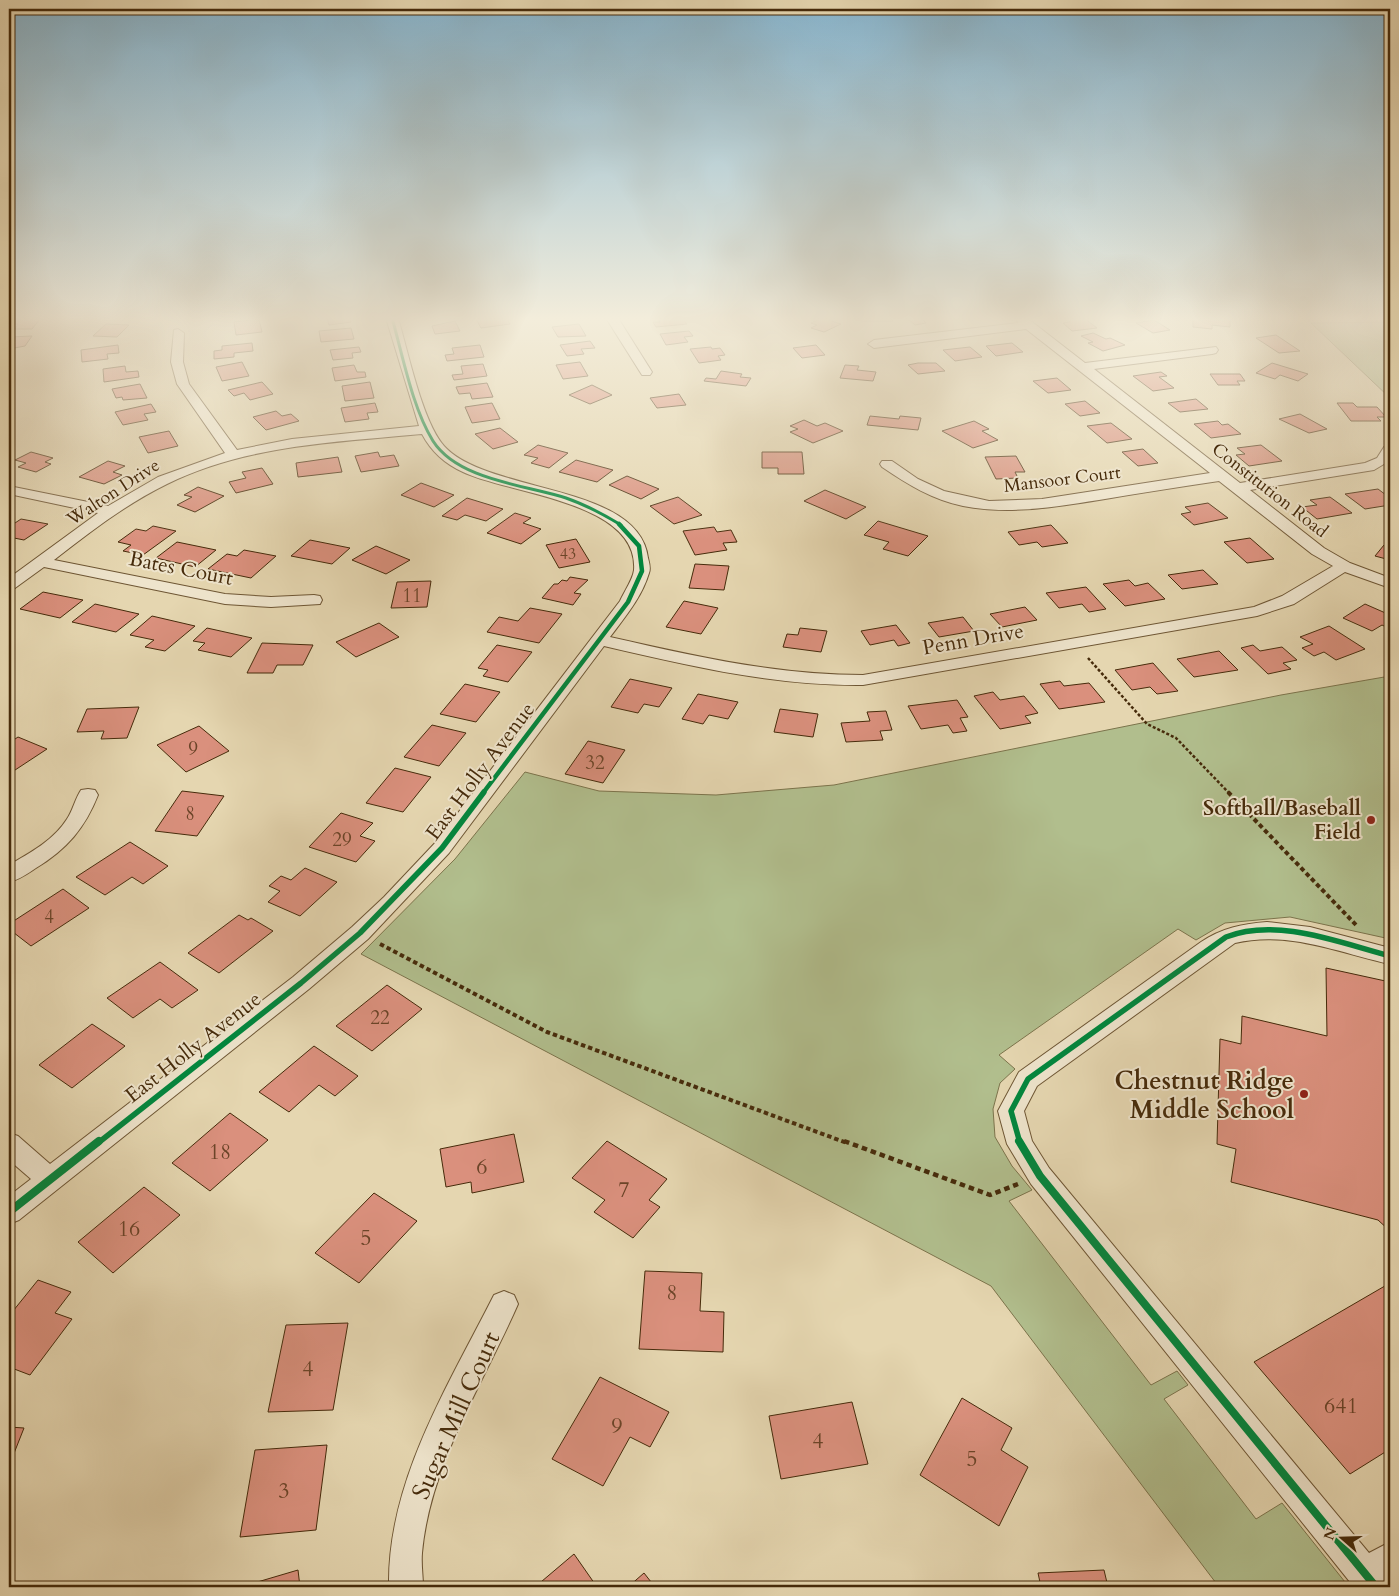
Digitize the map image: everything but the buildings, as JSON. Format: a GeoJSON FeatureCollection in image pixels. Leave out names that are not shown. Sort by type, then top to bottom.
{"type":"FeatureCollection","features":[{"type":"Feature","properties":{"kind":"street"},"geometry":{"type":"LineString","coordinates":[[189,392],[233,455]]}},
{"type":"Feature","properties":{"kind":"street","name":"East Holly Avenue"},"geometry":{"type":"LineString","coordinates":[[9,1212],[287,995],[360,933],[442,848],[599,640],[635,591],[640,581],[642,572],[641,552],[628,532],[611,517],[588,505],[492,478],[464,467],[438,448],[427,429],[415,392]]}},
{"type":"Feature","properties":{"kind":"street","name":"Constitution Road"},"geometry":{"type":"LineString","coordinates":[[1115,392],[1295,535],[1344,566],[1390,583]]}},
{"type":"Feature","properties":{"kind":"street","name":"Walton Drive"},"geometry":{"type":"LineString","coordinates":[[9,585],[112,511],[162,480],[194,467],[233,455],[280,446],[427,429]]}},
{"type":"Feature","properties":{"kind":"street"},"geometry":{"type":"LineString","coordinates":[[1236,488],[1369,467],[1382,461],[1389,450]]}},
{"type":"Feature","properties":{"kind":"street","name":"Mansoor Court"},"geometry":{"type":"LineString","coordinates":[[887,464],[907,480],[928,491],[965,501],[997,506],[1045,504],[1221,476]]}},
{"type":"Feature","properties":{"kind":"street"},"geometry":{"type":"LineString","coordinates":[[9,490],[112,511]]}},
{"type":"Feature","properties":{"kind":"street","name":"Bates Court"},"geometry":{"type":"LineString","coordinates":[[42,562],[226,599],[272,602],[314,600]]}},
{"type":"Feature","properties":{"kind":"street","name":"Penn Drive"},"geometry":{"type":"LineString","coordinates":[[599,640],[773,676],[843,681],[884,678],[1257,612],[1288,600],[1344,566]]}},
{"type":"Feature","properties":{"kind":"street"},"geometry":{"type":"LineString","coordinates":[[9,875],[38,857],[68,832],[79,817],[88,795]]}},
{"type":"Feature","properties":{"kind":"street"},"geometry":{"type":"LineString","coordinates":[[1377,1573],[1040,1176],[1020,1144],[1011,1111],[1028,1079],[1228,936],[1255,931],[1290,932],[1387,956]]}},
{"type":"Feature","properties":{"kind":"street"},"geometry":{"type":"LineString","coordinates":[[9,1144],[49,1179]]}},
{"type":"Feature","properties":{"kind":"street","name":"Sugar Mill Court"},"geometry":{"type":"LineString","coordinates":[[406,1587],[408,1539],[418,1493],[433,1453],[504,1304]]}},
{"type":"Feature","properties":{"kind":"path"},"geometry":{"type":"LineString","coordinates":[[1075,644],[1147,724],[1176,738],[1387,956]]}},
{"type":"Feature","properties":{"kind":"path"},"geometry":{"type":"LineString","coordinates":[[360,933],[547,1032],[990,1195],[1040,1176]]}},
{"type":"Feature","properties":{"kind":"green space"},"geometry":{"type":"Polygon","coordinates":[[[1384,392],[1390,392],[1390,398],[1384,392]]]}},
{"type":"Feature","properties":{"kind":"green space"},"geometry":{"type":"Polygon","coordinates":[[[1390,676],[1390,939],[1290,917],[1225,923],[1196,940],[1178,929],[999,1055],[1015,1069],[1000,1083],[993,1109],[995,1137],[1012,1166],[1032,1190],[1009,1201],[1151,1385],[1177,1371],[1188,1385],[1164,1399],[1256,1519],[1282,1503],[1349,1587],[1219,1587],[991,1286],[361,954],[455,859],[525,772],[599,791],[716,795],[834,785],[1281,695],[1390,676]]]}},
{"type":"Feature","properties":{"kind":"cycle path"},"geometry":{"type":"LineString","coordinates":[[9,1212],[301,983],[360,933],[392,902],[442,848],[628,602],[642,571],[639,546],[623,526],[598,511],[567,499],[474,472],[463,467],[439,449],[432,440],[414,392]]}},
{"type":"Feature","properties":{"kind":"cycle path"},"geometry":{"type":"LineString","coordinates":[[1376,1587],[1040,1176],[1020,1144],[1011,1111],[1028,1079],[1209,948],[1229,936],[1267,930],[1288,932],[1331,940],[1390,956]]}},
{"type":"Feature","properties":{"kind":"place","name":"Softball/Baseball Field"},"geometry":{"type":"Point","coordinates":[1371,820]}},
{"type":"Feature","properties":{"kind":"place","name":"Chestnut Ridge Middle School"},"geometry":{"type":"Point","coordinates":[1304,1094]}}]}
